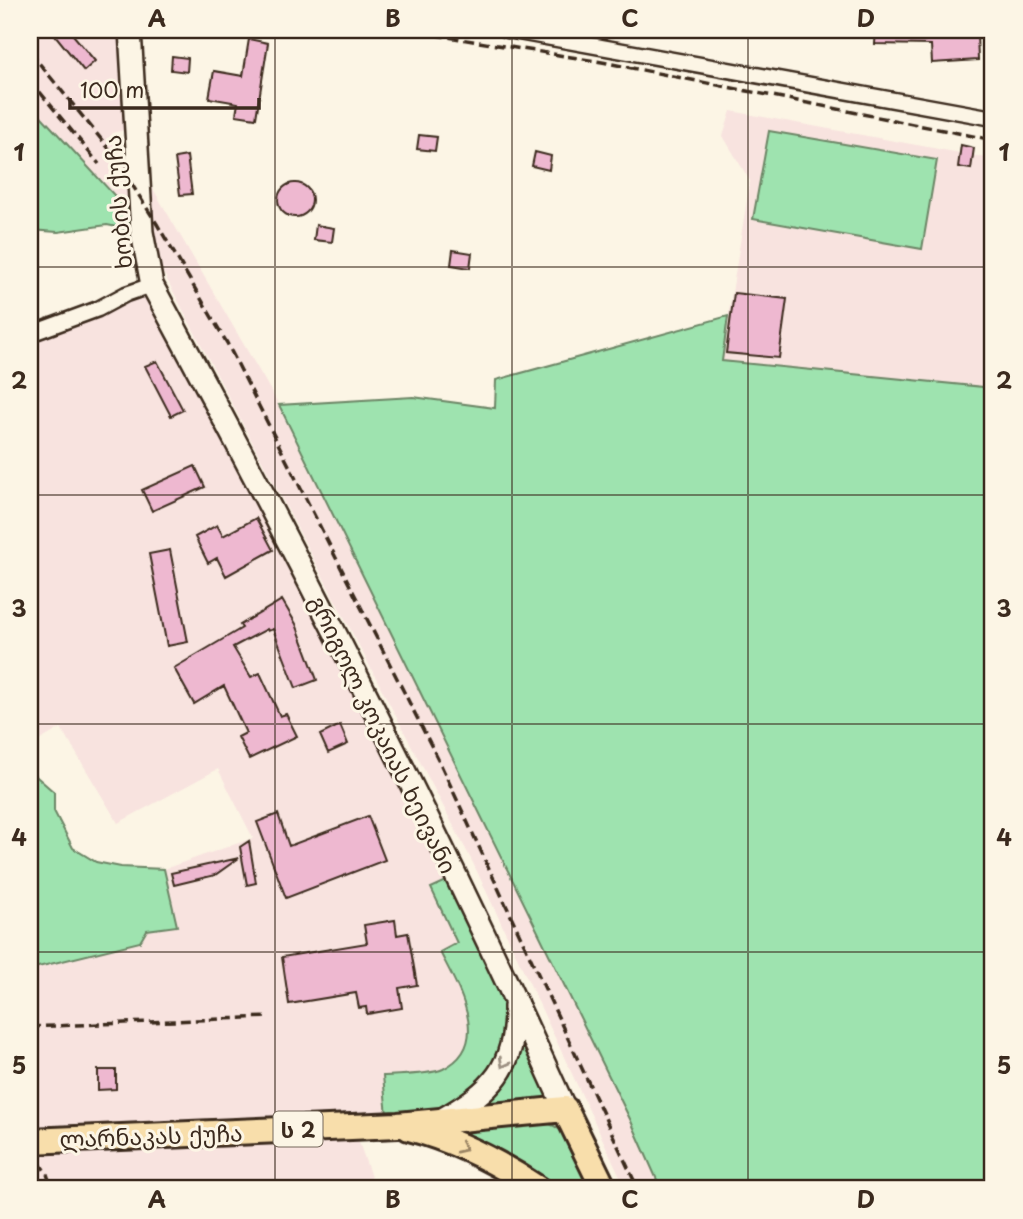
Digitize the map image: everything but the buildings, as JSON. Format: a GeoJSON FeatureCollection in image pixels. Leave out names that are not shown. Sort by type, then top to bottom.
{"type":"FeatureCollection","features":[{"type":"Feature","properties":{"kind":"highway","name":"ლარნაკას ქუჩა"},"geometry":{"type":"LineString","coordinates":[[30,1141],[398,1125],[565,1109]]}},
{"type":"Feature","properties":{"kind":"highway","name":"გრიგოლ კოკაიას ხეივანი"},"geometry":{"type":"LineString","coordinates":[[565,1109],[604,1189]]}},
{"type":"Feature","properties":{"kind":"highway"},"geometry":{"type":"LineString","coordinates":[[398,1125],[429,1133],[475,1153],[509,1170],[538,1189]]}},
{"type":"Feature","properties":{"kind":"main road","name":"ხობის ქუჩა"},"geometry":{"type":"LineString","coordinates":[[130,30],[142,232],[152,285]]}},
{"type":"Feature","properties":{"kind":"main road","name":"გრიგოლ კოკაიას ხეივანი"},"geometry":{"type":"LineString","coordinates":[[152,285],[319,601],[514,997],[565,1109]]}},
{"type":"Feature","properties":{"kind":"main road"},"geometry":{"type":"LineString","coordinates":[[438,1121],[472,1102],[489,1087],[498,1074],[512,1048],[515,1032],[514,997]]}},
{"type":"Feature","properties":{"kind":"street"},"geometry":{"type":"LineString","coordinates":[[507,30],[993,118]]}},
{"type":"Feature","properties":{"kind":"street"},"geometry":{"type":"LineString","coordinates":[[30,334],[98,309],[152,285]]}},
{"type":"Feature","properties":{"kind":"shaded area"},"geometry":{"type":"Polygon","coordinates":[[[30,30],[119,30],[129,129],[112,133],[152,187],[279,405],[630,1119],[661,1189],[626,1189],[473,863],[142,232],[126,208],[30,104],[30,30]]]}},
{"type":"Feature","properties":{"kind":"shaded area"},"geometry":{"type":"Polygon","coordinates":[[[731,111],[993,159],[993,388],[721,361],[750,181],[723,136],[731,111]]]}},
{"type":"Feature","properties":{"kind":"shaded area"},"geometry":{"type":"Polygon","coordinates":[[[152,285],[455,877],[431,888],[458,943],[441,953],[467,1008],[469,1036],[461,1056],[442,1070],[383,1077],[388,1125],[354,1127],[375,1189],[30,1189],[30,969],[139,942],[146,930],[177,926],[164,869],[253,838],[218,769],[118,823],[61,728],[30,746],[30,334],[152,285]]]}},
{"type":"Feature","properties":{"kind":"green space"},"geometry":{"type":"Polygon","coordinates":[[[30,104],[126,208],[142,232],[107,225],[58,232],[30,230],[30,104]]]}},
{"type":"Feature","properties":{"kind":"green space"},"geometry":{"type":"Polygon","coordinates":[[[769,131],[937,160],[922,249],[753,219],[769,131]]]}},
{"type":"Feature","properties":{"kind":"green space"},"geometry":{"type":"Polygon","coordinates":[[[728,316],[722,361],[993,388],[993,1189],[661,1189],[630,1119],[279,405],[413,397],[495,408],[496,380],[728,316]]]}},
{"type":"Feature","properties":{"kind":"green space"},"geometry":{"type":"Polygon","coordinates":[[[30,771],[54,792],[54,811],[73,848],[96,862],[121,867],[164,869],[177,926],[147,930],[140,942],[30,969],[30,771]]]}},
{"type":"Feature","properties":{"kind":"green space"},"geometry":{"type":"Polygon","coordinates":[[[455,877],[515,997],[515,1032],[472,1102],[388,1125],[383,1076],[423,1074],[443,1069],[458,1058],[466,1045],[469,1030],[467,1014],[462,997],[440,952],[457,943],[431,888],[455,877]]]}},
{"type":"Feature","properties":{"kind":"green space"},"geometry":{"type":"Polygon","coordinates":[[[523,1040],[547,1095],[544,1098],[481,1105],[511,1068],[523,1040]]]}},
{"type":"Feature","properties":{"kind":"green space"},"geometry":{"type":"Polygon","coordinates":[[[549,1124],[558,1128],[572,1142],[596,1189],[552,1189],[458,1132],[462,1128],[549,1124]]]}},
{"type":"Feature","properties":{"kind":"railway"},"geometry":{"type":"LineString","coordinates":[[405,30],[602,62],[993,140]]}},
{"type":"Feature","properties":{"kind":"railway"},"geometry":{"type":"LineString","coordinates":[[30,52],[110,150],[227,343],[440,763],[638,1189]]}},
{"type":"Feature","properties":{"kind":"railway"},"geometry":{"type":"LineString","coordinates":[[30,80],[99,164]]}},
{"type":"Feature","properties":{"kind":"railway"},"geometry":{"type":"LineString","coordinates":[[30,1027],[269,1017]]}},
{"type":"Feature","properties":{"kind":"railway"},"geometry":{"type":"LineString","coordinates":[[30,1149],[47,1174],[52,1189]]}}]}
